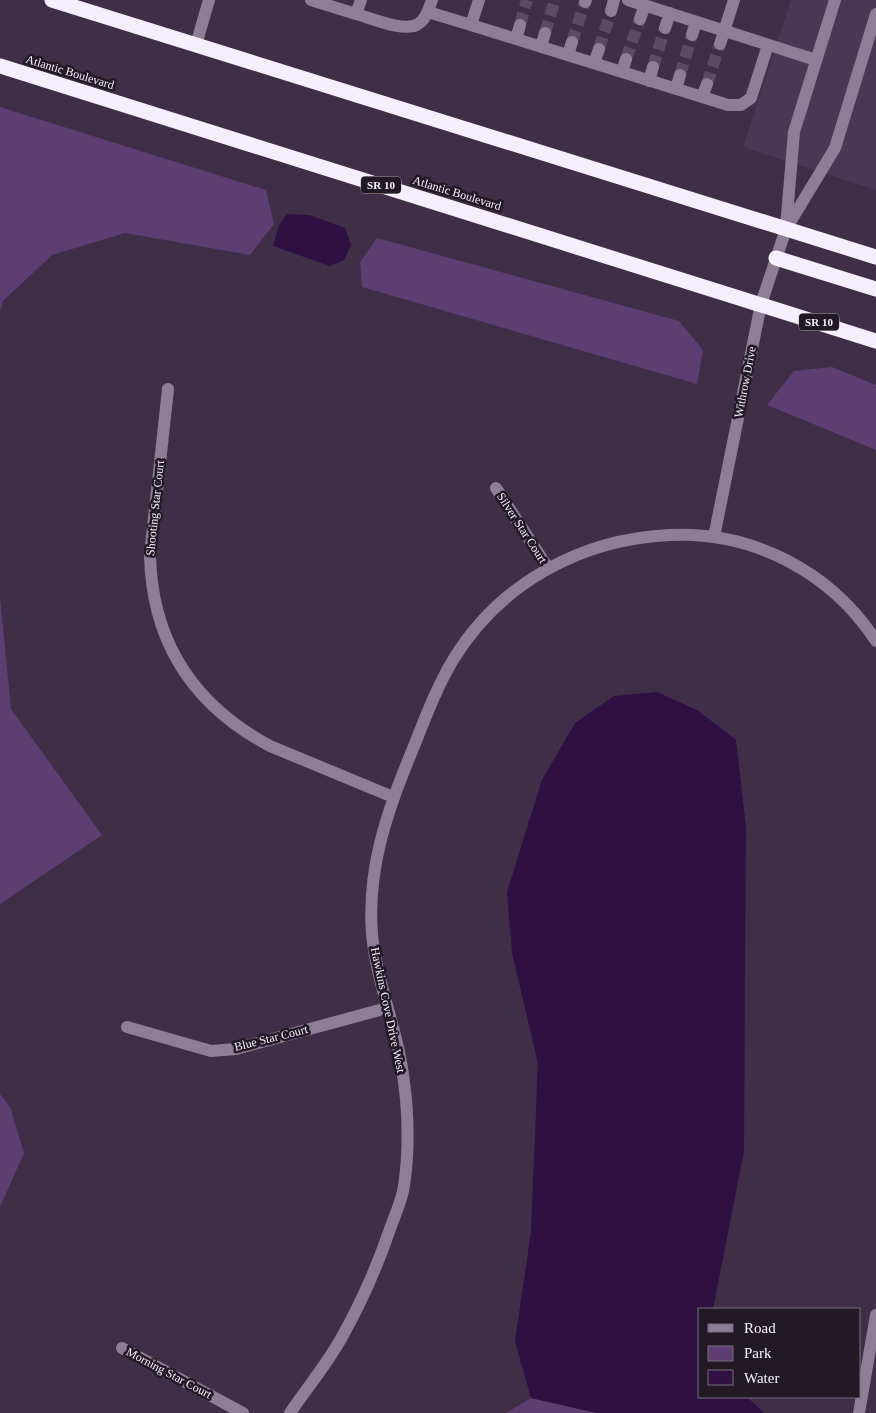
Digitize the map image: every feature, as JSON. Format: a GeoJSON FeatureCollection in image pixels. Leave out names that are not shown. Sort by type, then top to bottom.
{"type":"FeatureCollection","features":[{"type":"Feature","properties":{"kind":"highway"},"geometry":{"type":"LineString","coordinates":[[52,0],[876,257]]}},
{"type":"Feature","properties":{"kind":"highway","name":"Atlantic Boulevard"},"geometry":{"type":"LineString","coordinates":[[0,66],[876,341]]}},
{"type":"Feature","properties":{"kind":"highway"},"geometry":{"type":"LineString","coordinates":[[776,258],[876,289]]}},
{"type":"Feature","properties":{"kind":"street"},"geometry":{"type":"LineString","coordinates":[[196,45],[209,0]]}},
{"type":"Feature","properties":{"kind":"street"},"geometry":{"type":"LineString","coordinates":[[312,0],[404,28],[419,24],[430,6],[471,25],[728,105],[741,105],[751,98],[768,45]]}},
{"type":"Feature","properties":{"kind":"street"},"geometry":{"type":"LineString","coordinates":[[356,14],[361,0]]}},
{"type":"Feature","properties":{"kind":"street"},"geometry":{"type":"LineString","coordinates":[[471,25],[479,0]]}},
{"type":"Feature","properties":{"kind":"street"},"geometry":{"type":"LineString","coordinates":[[628,0],[816,60]]}},
{"type":"Feature","properties":{"kind":"street"},"geometry":{"type":"LineString","coordinates":[[720,44],[734,0]]}},
{"type":"Feature","properties":{"kind":"street"},"geometry":{"type":"LineString","coordinates":[[786,229],[794,132],[835,0]]}},
{"type":"Feature","properties":{"kind":"street"},"geometry":{"type":"LineString","coordinates":[[640,19],[645,5]]}},
{"type":"Feature","properties":{"kind":"street"},"geometry":{"type":"LineString","coordinates":[[666,28],[670,13]]}},
{"type":"Feature","properties":{"kind":"street"},"geometry":{"type":"LineString","coordinates":[[786,229],[835,148],[876,14]]}},
{"type":"Feature","properties":{"kind":"street"},"geometry":{"type":"LineString","coordinates":[[692,36],[696,22]]}},
{"type":"Feature","properties":{"kind":"street"},"geometry":{"type":"LineString","coordinates":[[516,39],[520,25]]}},
{"type":"Feature","properties":{"kind":"street"},"geometry":{"type":"LineString","coordinates":[[542,47],[546,33]]}},
{"type":"Feature","properties":{"kind":"street"},"geometry":{"type":"LineString","coordinates":[[568,55],[572,42]]}},
{"type":"Feature","properties":{"kind":"street"},"geometry":{"type":"LineString","coordinates":[[594,64],[599,49]]}},
{"type":"Feature","properties":{"kind":"street"},"geometry":{"type":"LineString","coordinates":[[622,72],[626,59]]}},
{"type":"Feature","properties":{"kind":"street"},"geometry":{"type":"LineString","coordinates":[[649,81],[653,67]]}},
{"type":"Feature","properties":{"kind":"street"},"geometry":{"type":"LineString","coordinates":[[676,89],[680,75]]}},
{"type":"Feature","properties":{"kind":"street"},"geometry":{"type":"LineString","coordinates":[[702,97],[707,84]]}},
{"type":"Feature","properties":{"kind":"street","name":"Withrow Drive"},"geometry":{"type":"LineString","coordinates":[[714,537],[761,304],[786,229]]}},
{"type":"Feature","properties":{"kind":"street","name":"Shooting Star Court"},"geometry":{"type":"LineString","coordinates":[[168,389],[151,534],[150,577],[159,619],[176,659],[201,694],[232,724],[270,746],[393,797]]}},
{"type":"Feature","properties":{"kind":"street","name":"Silver Star Court"},"geometry":{"type":"LineString","coordinates":[[496,488],[548,568]]}},
{"type":"Feature","properties":{"kind":"street","name":"Hawkins Cove Drive West"},"geometry":{"type":"LineString","coordinates":[[290,1413],[341,1339],[377,1266],[404,1189],[408,1135],[401,1060],[376,963],[371,902],[379,841],[393,797],[440,685],[467,639],[501,602],[548,568],[602,545],[642,536],[682,534],[714,537],[752,546],[804,569],[839,595],[854,610],[876,641]]}},
{"type":"Feature","properties":{"kind":"street","name":"Blue Star Court"},"geometry":{"type":"LineString","coordinates":[[127,1027],[211,1050],[236,1049],[387,1008]]}},
{"type":"Feature","properties":{"kind":"street"},"geometry":{"type":"LineString","coordinates":[[859,1413],[876,1315]]}},
{"type":"Feature","properties":{"kind":"street","name":"Morning Star Court"},"geometry":{"type":"LineString","coordinates":[[122,1348],[243,1413]]}},
{"type":"Feature","properties":{"kind":"shaded area"},"geometry":{"type":"Polygon","coordinates":[[[791,0],[876,0],[876,190],[743,147],[791,0]]]}},
{"type":"Feature","properties":{"kind":"green space"},"geometry":{"type":"Polygon","coordinates":[[[0,107],[266,190],[274,224],[250,255],[125,233],[52,255],[3,301],[0,311],[0,107]]]}},
{"type":"Feature","properties":{"kind":"green space"},"geometry":{"type":"Polygon","coordinates":[[[377,238],[679,321],[703,350],[697,384],[362,287],[360,262],[377,238]]]}},
{"type":"Feature","properties":{"kind":"green space"},"geometry":{"type":"Polygon","coordinates":[[[832,367],[876,385],[876,450],[767,405],[794,371],[832,367]]]}},
{"type":"Feature","properties":{"kind":"green space"},"geometry":{"type":"Polygon","coordinates":[[[0,597],[11,709],[102,835],[0,904],[0,597]]]}},
{"type":"Feature","properties":{"kind":"green space"},"geometry":{"type":"Polygon","coordinates":[[[0,1094],[10,1107],[24,1153],[0,1207],[0,1094]]]}},
{"type":"Feature","properties":{"kind":"green space"},"geometry":{"type":"Polygon","coordinates":[[[531,1398],[597,1413],[506,1413],[531,1398]]]}},
{"type":"Feature","properties":{"kind":"water"},"geometry":{"type":"Polygon","coordinates":[[[287,214],[309,215],[345,228],[351,245],[344,260],[330,266],[273,246],[279,225],[287,214]]]}},
{"type":"Feature","properties":{"kind":"water"},"geometry":{"type":"Polygon","coordinates":[[[657,692],[697,710],[736,740],[746,827],[744,1151],[713,1308],[698,1308],[698,1398],[748,1398],[764,1413],[597,1413],[531,1398],[515,1341],[531,1232],[538,1063],[512,953],[507,892],[542,780],[575,723],[614,696],[657,692]]]}},
{"type":"Feature","properties":{"kind":"tunnel"},"geometry":{"type":"LineString","coordinates":[[520,25],[527,0]]}},
{"type":"Feature","properties":{"kind":"tunnel"},"geometry":{"type":"LineString","coordinates":[[545,33],[555,0]]}},
{"type":"Feature","properties":{"kind":"tunnel"},"geometry":{"type":"LineString","coordinates":[[572,42],[585,2]]}},
{"type":"Feature","properties":{"kind":"tunnel"},"geometry":{"type":"LineString","coordinates":[[599,49],[611,11]]}},
{"type":"Feature","properties":{"kind":"tunnel"},"geometry":{"type":"LineString","coordinates":[[626,59],[640,19]]}},
{"type":"Feature","properties":{"kind":"tunnel"},"geometry":{"type":"LineString","coordinates":[[653,67],[665,28]]}},
{"type":"Feature","properties":{"kind":"tunnel"},"geometry":{"type":"LineString","coordinates":[[680,75],[692,35]]}},
{"type":"Feature","properties":{"kind":"tunnel"},"geometry":{"type":"LineString","coordinates":[[707,84],[720,44]]}}]}
